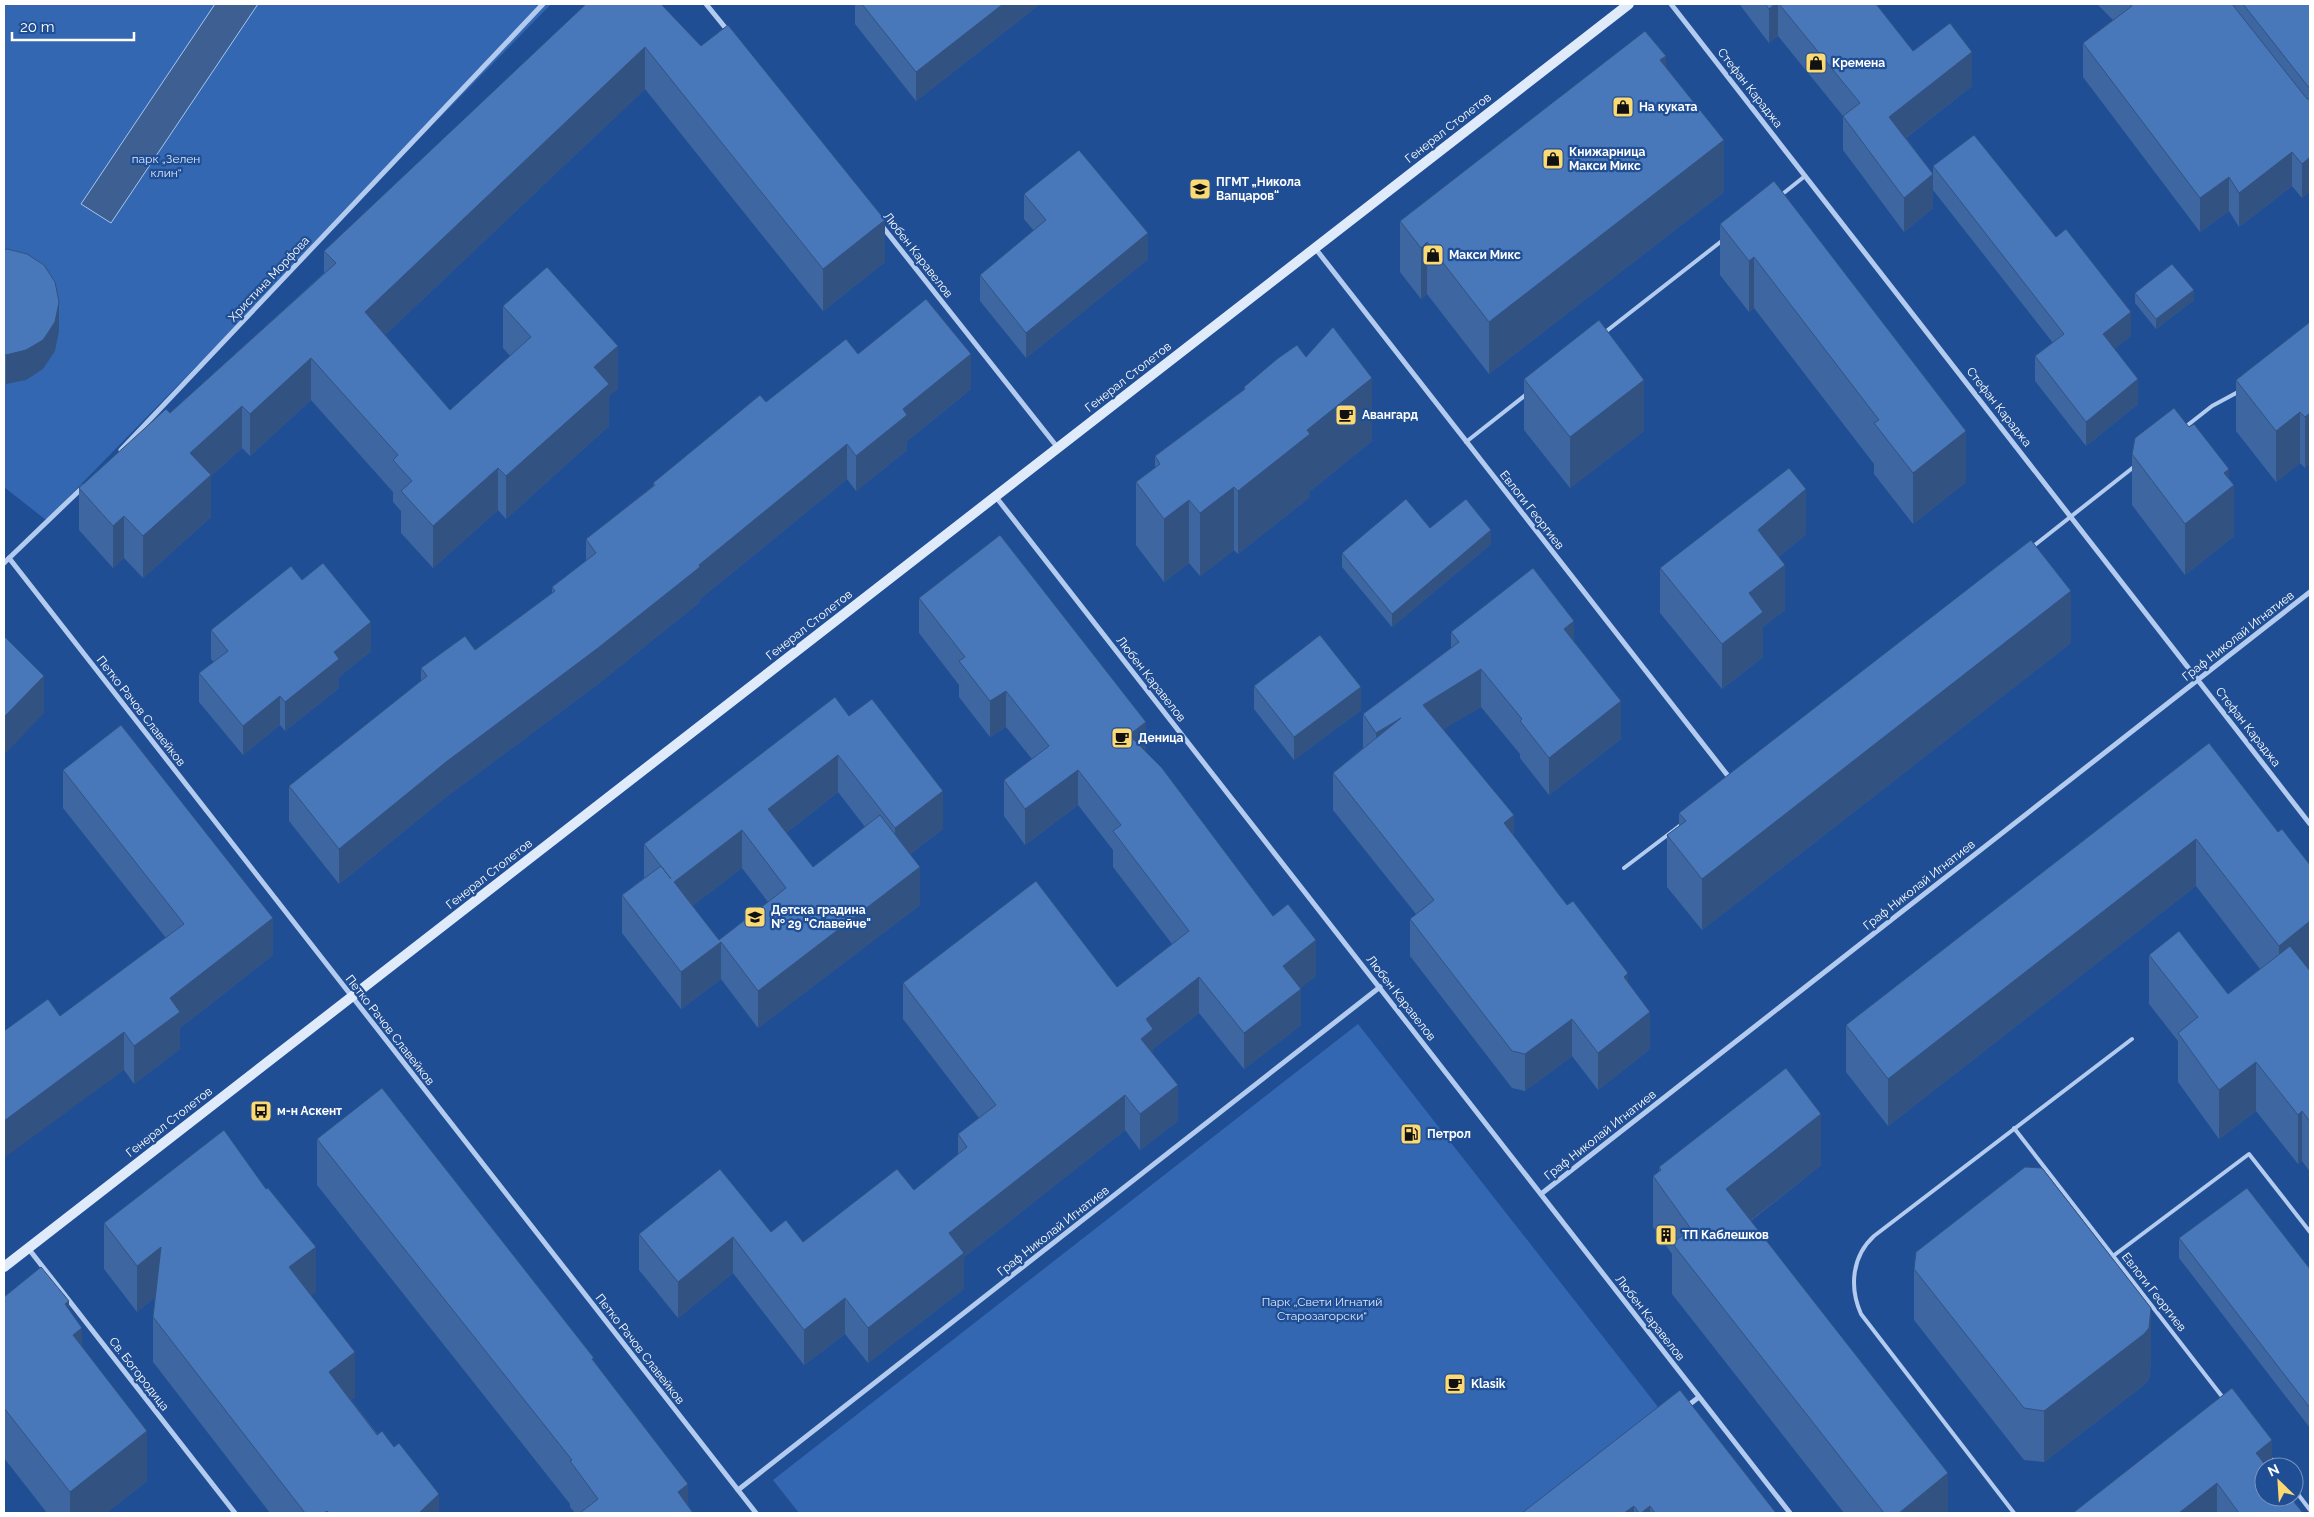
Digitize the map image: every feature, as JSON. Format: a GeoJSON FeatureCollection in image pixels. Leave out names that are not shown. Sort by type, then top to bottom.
{"type":"FeatureCollection","features":[{"type":"Feature","properties":{"kind":"street","name":"Христина Морфова"},"geometry":{"type":"LineString","coordinates":[[116,456],[543,4]]}},
{"type":"Feature","properties":{"kind":"street"},"geometry":{"type":"LineString","coordinates":[[706,4],[731,35]]}},
{"type":"Feature","properties":{"kind":"street","name":"Генерал Столетов"},"geometry":{"type":"LineString","coordinates":[[4,1267],[1629,4]]}},
{"type":"Feature","properties":{"kind":"street","name":"Стефан Караджа"},"geometry":{"type":"LineString","coordinates":[[1671,4],[2310,824]]}},
{"type":"Feature","properties":{"kind":"street","name":"Любен Каравелов"},"geometry":{"type":"LineString","coordinates":[[879,222],[1058,448]]}},
{"type":"Feature","properties":{"kind":"street","name":"Евлоги Георгиев"},"geometry":{"type":"LineString","coordinates":[[1314,248],[1734,784]]}},
{"type":"Feature","properties":{"kind":"street"},"geometry":{"type":"LineString","coordinates":[[4,563],[87,483]]}},
{"type":"Feature","properties":{"kind":"street","name":"Любен Каравелов"},"geometry":{"type":"LineString","coordinates":[[995,496],[1790,1513]]}},
{"type":"Feature","properties":{"kind":"street","name":"Петко Рачов Славейков"},"geometry":{"type":"LineString","coordinates":[[9,558],[756,1513]]}},
{"type":"Feature","properties":{"kind":"street","name":"Граф Николай Игнатиев"},"geometry":{"type":"LineString","coordinates":[[1541,1194],[2310,592]]}},
{"type":"Feature","properties":{"kind":"street","name":"Граф Николай Игнатиев"},"geometry":{"type":"LineString","coordinates":[[738,1490],[1380,988]]}},
{"type":"Feature","properties":{"kind":"street","name":"Св. Богородица"},"geometry":{"type":"LineString","coordinates":[[28,1248],[235,1513]]}},
{"type":"Feature","properties":{"kind":"street"},"geometry":{"type":"LineString","coordinates":[[1684,1408],[1699,1397]]}},
{"type":"Feature","properties":{"kind":"lane"},"geometry":{"type":"LineString","coordinates":[[1774,200],[1805,176]]}},
{"type":"Feature","properties":{"kind":"lane"},"geometry":{"type":"LineString","coordinates":[[1597,339],[1728,236]]}},
{"type":"Feature","properties":{"kind":"lane"},"geometry":{"type":"LineString","coordinates":[[1466,442],[1535,387]]}},
{"type":"Feature","properties":{"kind":"lane"},"geometry":{"type":"LineString","coordinates":[[2180,430],[2212,406],[2244,389]]}},
{"type":"Feature","properties":{"kind":"lane"},"geometry":{"type":"LineString","coordinates":[[2025,553],[2141,461]]}},
{"type":"Feature","properties":{"kind":"lane"},"geometry":{"type":"LineString","coordinates":[[1734,784],[1741,778]]}},
{"type":"Feature","properties":{"kind":"lane"},"geometry":{"type":"LineString","coordinates":[[1624,868],[1687,820]]}},
{"type":"Feature","properties":{"kind":"lane"},"geometry":{"type":"LineString","coordinates":[[2014,1513],[1861,1314],[1856,1304],[1854,1281],[1858,1254],[1864,1245],[2132,1039]]}},
{"type":"Feature","properties":{"kind":"lane","name":"Евлоги Георгиев"},"geometry":{"type":"LineString","coordinates":[[2014,1128],[2225,1400]]}},
{"type":"Feature","properties":{"kind":"lane"},"geometry":{"type":"LineString","coordinates":[[2113,1256],[2249,1154],[2310,1232]]}},
{"type":"Feature","properties":{"kind":"lane"},"geometry":{"type":"LineString","coordinates":[[2266,1452],[2270,1457]]}},
{"type":"Feature","properties":{"kind":"green space","name":"парк „Зелен клин“"},"geometry":{"type":"Polygon","coordinates":[[[4,4],[551,4],[46,520],[4,487],[4,4]]]}},
{"type":"Feature","properties":{"kind":"green space","name":"Парк „Свети Игнатий Старозагорски“"},"geometry":{"type":"Polygon","coordinates":[[[1358,1024],[1662,1412],[1531,1513],[799,1513],[773,1480],[1358,1024]]]}},
{"type":"Feature","properties":{"kind":"shaded area"},"geometry":{"type":"Polygon","coordinates":[[[215,4],[258,4],[111,223],[81,204],[215,4]]]}},
{"type":"Feature","properties":{"kind":"building"},"geometry":{"type":"Polygon","coordinates":[[[586,4],[661,4],[701,46],[728,25],[885,220],[823,269],[645,47],[365,312],[450,410],[531,337],[503,306],[547,267],[618,346],[594,367],[609,384],[506,476],[498,468],[433,526],[401,491],[412,481],[393,460],[398,455],[311,358],[250,414],[242,406],[190,453],[211,475],[143,536],[124,516],[113,526],[79,488],[166,409],[170,413],[336,263],[324,251],[586,4]]]}},
{"type":"Feature","properties":{"kind":"building"},"geometry":{"type":"Polygon","coordinates":[[[862,4],[1003,4],[916,72],[862,4]]]}},
{"type":"Feature","properties":{"kind":"building"},"geometry":{"type":"Polygon","coordinates":[[[1765,4],[1775,4],[1769,9],[1765,4]]]}},
{"type":"Feature","properties":{"kind":"building"},"geometry":{"type":"Polygon","coordinates":[[[1779,4],[1876,4],[1913,51],[1950,23],[1972,52],[1889,117],[1933,174],[1904,198],[1843,116],[1860,103],[1779,4]]]}},
{"type":"Feature","properties":{"kind":"building"},"geometry":{"type":"Polygon","coordinates":[[[2129,4],[2232,4],[2307,99],[2310,99],[2310,157],[2302,164],[2292,152],[2239,193],[2229,177],[2200,198],[2083,43],[2132,6],[2129,4]]]}},
{"type":"Feature","properties":{"kind":"building"},"geometry":{"type":"Polygon","coordinates":[[[2243,4],[2310,4],[2310,89],[2243,4]]]}},
{"type":"Feature","properties":{"kind":"building"},"geometry":{"type":"Polygon","coordinates":[[[1645,31],[1666,56],[1660,60],[1724,140],[1489,322],[1427,242],[1421,248],[1400,221],[1645,31]]]}},
{"type":"Feature","properties":{"kind":"building"},"geometry":{"type":"Polygon","coordinates":[[[1974,135],[2056,237],[2066,229],[2131,312],[2103,334],[2138,379],[2086,422],[2035,356],[2064,334],[1933,166],[1974,135]]]}},
{"type":"Feature","properties":{"kind":"building"},"geometry":{"type":"Polygon","coordinates":[[[1079,150],[1148,233],[1026,333],[980,275],[1046,220],[1024,194],[1079,150]]]}},
{"type":"Feature","properties":{"kind":"building"},"geometry":{"type":"Polygon","coordinates":[[[1774,181],[1966,431],[1913,473],[1874,423],[1879,420],[1754,257],[1749,261],[1720,224],[1774,181]]]}},
{"type":"Feature","properties":{"kind":"building"},"geometry":{"type":"Polygon","coordinates":[[[4,250],[27,254],[44,265],[55,282],[59,302],[55,322],[43,340],[26,350],[6,355],[4,354],[4,250]]]}},
{"type":"Feature","properties":{"kind":"building"},"geometry":{"type":"Polygon","coordinates":[[[2172,264],[2194,290],[2156,319],[2135,293],[2172,264]]]}},
{"type":"Feature","properties":{"kind":"building"},"geometry":{"type":"Polygon","coordinates":[[[926,299],[971,354],[903,409],[907,415],[856,456],[847,444],[699,565],[700,567],[598,648],[446,762],[339,849],[289,786],[427,676],[421,668],[465,636],[475,650],[555,591],[552,587],[596,553],[586,539],[655,485],[653,483],[760,395],[766,402],[846,339],[858,354],[926,299]]]}},
{"type":"Feature","properties":{"kind":"building"},"geometry":{"type":"Polygon","coordinates":[[[1599,320],[1644,380],[1570,437],[1524,379],[1599,320]]]}},
{"type":"Feature","properties":{"kind":"building"},"geometry":{"type":"Polygon","coordinates":[[[2310,322],[2310,413],[2305,417],[2300,412],[2276,431],[2236,380],[2310,322]]]}},
{"type":"Feature","properties":{"kind":"building"},"geometry":{"type":"Polygon","coordinates":[[[1333,327],[1372,378],[1307,430],[1310,434],[1238,491],[1234,487],[1200,513],[1189,500],[1164,519],[1136,482],[1160,464],[1155,456],[1245,389],[1244,387],[1277,359],[1297,345],[1306,357],[1333,327]]]}},
{"type":"Feature","properties":{"kind":"building"},"geometry":{"type":"Polygon","coordinates":[[[2174,408],[2189,427],[2194,424],[2229,469],[2224,473],[2234,485],[2185,524],[2132,454],[2135,438],[2174,408]]]}},
{"type":"Feature","properties":{"kind":"building"},"geometry":{"type":"Polygon","coordinates":[[[1789,468],[1806,489],[1758,530],[1785,565],[1749,593],[1763,612],[1722,644],[1660,568],[1789,468]]]}},
{"type":"Feature","properties":{"kind":"building"},"geometry":{"type":"Polygon","coordinates":[[[1406,499],[1430,528],[1466,499],[1491,530],[1392,614],[1342,553],[1406,499]]]}},
{"type":"Feature","properties":{"kind":"building"},"geometry":{"type":"Polygon","coordinates":[[[1000,535],[1146,722],[1129,735],[1162,768],[1273,916],[1288,904],[1316,940],[1283,966],[1301,989],[1244,1033],[1199,977],[1146,1019],[1153,1029],[1141,1039],[1178,1085],[1140,1114],[1125,1095],[949,1233],[964,1253],[868,1328],[845,1298],[804,1330],[733,1237],[678,1282],[639,1234],[720,1169],[771,1232],[786,1220],[803,1242],[897,1169],[914,1190],[967,1147],[958,1134],[996,1105],[903,983],[1036,881],[1117,987],[1189,931],[1113,831],[1121,825],[1078,770],[1025,809],[1004,780],[1049,746],[1006,691],[990,701],[959,661],[965,657],[919,598],[1000,535]]]}},
{"type":"Feature","properties":{"kind":"building"},"geometry":{"type":"Polygon","coordinates":[[[2031,540],[2071,591],[1702,879],[1667,835],[1686,821],[1679,813],[2031,540]]]}},
{"type":"Feature","properties":{"kind":"building"},"geometry":{"type":"Polygon","coordinates":[[[323,563],[371,622],[334,652],[339,659],[285,702],[280,696],[243,726],[199,673],[228,651],[211,630],[291,566],[302,580],[323,563]]]}},
{"type":"Feature","properties":{"kind":"building"},"geometry":{"type":"Polygon","coordinates":[[[1533,568],[1574,621],[1564,629],[1621,701],[1549,758],[1520,721],[1522,719],[1481,669],[1423,705],[1514,815],[1504,823],[1567,905],[1573,901],[1628,973],[1624,977],[1650,1012],[1598,1053],[1572,1019],[1525,1054],[1512,1051],[1410,919],[1434,900],[1333,773],[1401,718],[1376,733],[1363,714],[1459,642],[1451,632],[1533,568]]]}},
{"type":"Feature","properties":{"kind":"building"},"geometry":{"type":"Polygon","coordinates":[[[1320,635],[1361,687],[1294,737],[1254,686],[1320,635]]]}},
{"type":"Feature","properties":{"kind":"building"},"geometry":{"type":"Polygon","coordinates":[[[4,636],[44,676],[4,717],[4,636]]]}},
{"type":"Feature","properties":{"kind":"building"},"geometry":{"type":"Polygon","coordinates":[[[835,697],[849,716],[872,699],[943,791],[895,828],[838,755],[768,809],[813,867],[880,815],[920,867],[758,991],[721,942],[681,972],[622,895],[661,866],[644,844],[835,697]],[[742,830],[674,882],[719,940],[786,888],[742,830]]]}},
{"type":"Feature","properties":{"kind":"building"},"geometry":{"type":"Polygon","coordinates":[[[121,725],[273,918],[170,998],[180,1012],[134,1046],[124,1032],[4,1121],[4,1031],[48,999],[60,1016],[184,924],[63,770],[121,725]]]}},
{"type":"Feature","properties":{"kind":"building"},"geometry":{"type":"Polygon","coordinates":[[[2209,743],[2278,832],[2282,829],[2310,865],[2310,921],[2279,946],[2196,839],[1888,1079],[1846,1025],[2209,743]]]}},
{"type":"Feature","properties":{"kind":"building"},"geometry":{"type":"Polygon","coordinates":[[[2179,931],[2228,994],[2290,946],[2310,971],[2310,1122],[2302,1111],[2298,1115],[2256,1062],[2219,1090],[2178,1033],[2198,1017],[2149,955],[2179,931]]]}},
{"type":"Feature","properties":{"kind":"building"},"geometry":{"type":"Polygon","coordinates":[[[1786,1068],[1821,1114],[1726,1189],[1948,1473],[1899,1513],[1884,1513],[1672,1243],[1691,1229],[1653,1176],[1661,1170],[1659,1167],[1786,1068]]]}},
{"type":"Feature","properties":{"kind":"building"},"geometry":{"type":"Polygon","coordinates":[[[382,1088],[594,1358],[592,1359],[688,1484],[678,1492],[693,1513],[580,1513],[598,1499],[570,1461],[572,1460],[317,1139],[382,1088]]]}},
{"type":"Feature","properties":{"kind":"building"},"geometry":{"type":"Polygon","coordinates":[[[224,1130],[266,1189],[268,1188],[316,1247],[289,1267],[355,1352],[329,1372],[377,1435],[382,1431],[394,1447],[399,1443],[439,1494],[419,1513],[329,1513],[327,1511],[324,1513],[305,1513],[153,1317],[161,1247],[137,1266],[104,1223],[224,1130]]]}},
{"type":"Feature","properties":{"kind":"building"},"geometry":{"type":"Polygon","coordinates":[[[2025,1167],[2042,1168],[2151,1308],[2149,1328],[2144,1334],[2044,1411],[2024,1408],[1914,1269],[1916,1252],[2025,1167]]]}},
{"type":"Feature","properties":{"kind":"building"},"geometry":{"type":"Polygon","coordinates":[[[2247,1188],[2310,1269],[2310,1408],[2179,1238],[2247,1188]]]}},
{"type":"Feature","properties":{"kind":"building"},"geometry":{"type":"Polygon","coordinates":[[[41,1267],[69,1301],[65,1304],[82,1328],[73,1335],[147,1431],[70,1492],[4,1408],[4,1297],[41,1267]]]}},
{"type":"Feature","properties":{"kind":"building"},"geometry":{"type":"Polygon","coordinates":[[[2232,1388],[2272,1440],[2256,1453],[2259,1457],[2254,1457],[2254,1507],[2298,1507],[2303,1513],[2239,1513],[2217,1483],[2179,1513],[2073,1513],[2232,1388]]]}},
{"type":"Feature","properties":{"kind":"building"},"geometry":{"type":"Polygon","coordinates":[[[1680,1390],[1776,1513],[1655,1513],[1650,1506],[1639,1513],[1634,1506],[1624,1513],[1522,1513],[1680,1390]]]}},
{"type":"Feature","properties":{"kind":"place","name":"Кремена"},"geometry":{"type":"Point","coordinates":[1816,63]}},
{"type":"Feature","properties":{"kind":"place","name":"На куката"},"geometry":{"type":"Point","coordinates":[1623,107]}},
{"type":"Feature","properties":{"kind":"place","name":"Книжарница Макси Микс"},"geometry":{"type":"Point","coordinates":[1553,159]}},
{"type":"Feature","properties":{"kind":"place","name":"ПГМТ „Никола Вапцаров“"},"geometry":{"type":"Point","coordinates":[1200,189]}},
{"type":"Feature","properties":{"kind":"place","name":"Макси Микс"},"geometry":{"type":"Point","coordinates":[1433,255]}},
{"type":"Feature","properties":{"kind":"place","name":"Авангард"},"geometry":{"type":"Point","coordinates":[1346,415]}},
{"type":"Feature","properties":{"kind":"place","name":"Деница"},"geometry":{"type":"Point","coordinates":[1122,738]}},
{"type":"Feature","properties":{"kind":"place","name":"Детска градина № 29 \"Славейче\""},"geometry":{"type":"Point","coordinates":[755,917]}},
{"type":"Feature","properties":{"kind":"place","name":"м-н Аскент"},"geometry":{"type":"Point","coordinates":[261,1111]}},
{"type":"Feature","properties":{"kind":"place","name":"Петрол"},"geometry":{"type":"Point","coordinates":[1411,1134]}},
{"type":"Feature","properties":{"kind":"place","name":"ТП Каблешков"},"geometry":{"type":"Point","coordinates":[1666,1235]}},
{"type":"Feature","properties":{"kind":"place","name":"Klasik"},"geometry":{"type":"Point","coordinates":[1455,1384]}}]}
